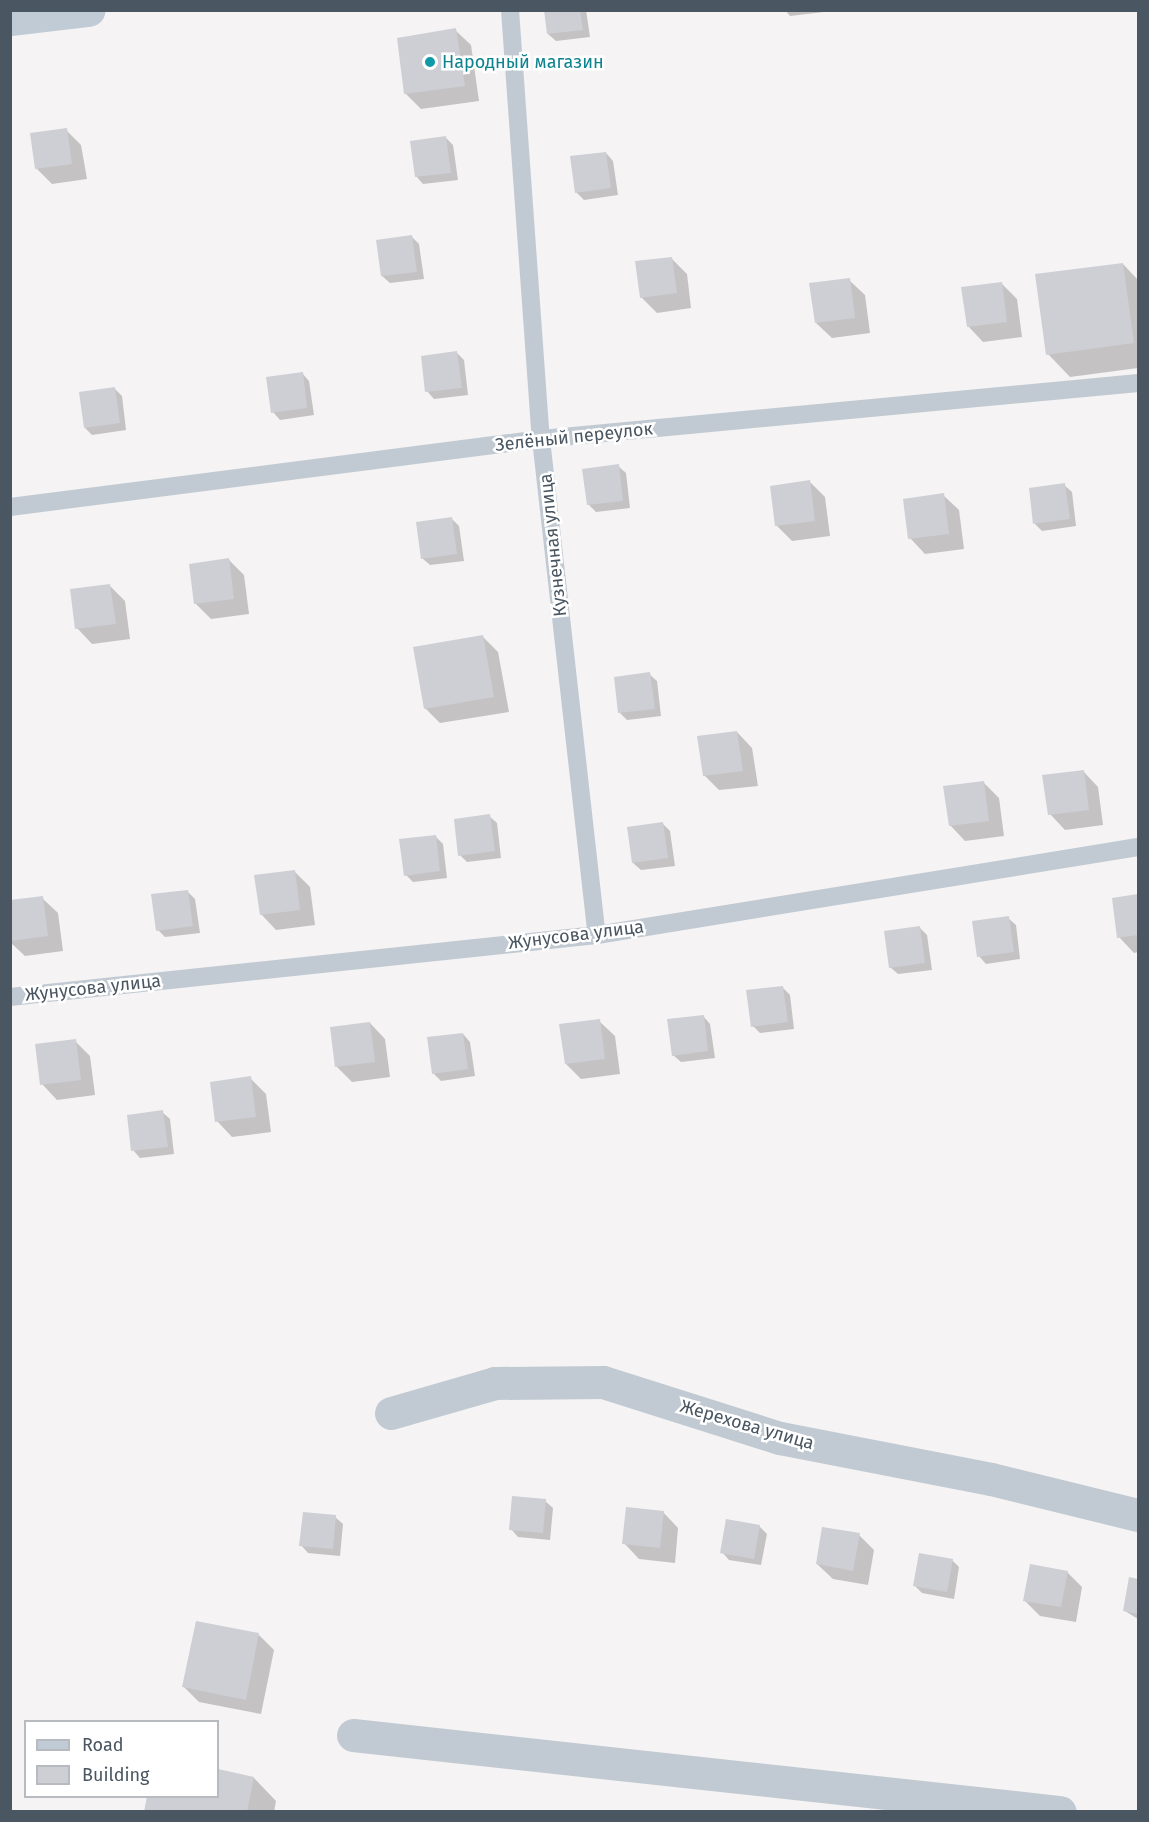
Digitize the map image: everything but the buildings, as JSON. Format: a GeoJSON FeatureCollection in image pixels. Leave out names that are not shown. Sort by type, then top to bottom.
{"type":"FeatureCollection","features":[{"type":"Feature","properties":{"kind":"main road"},"geometry":{"type":"LineString","coordinates":[[10,19],[88,10]]}},
{"type":"Feature","properties":{"kind":"street","name":"Жерехова улица"},"geometry":{"type":"LineString","coordinates":[[391,1413],[495,1383],[603,1382],[780,1438],[991,1479],[1138,1515]]}},
{"type":"Feature","properties":{"kind":"street"},"geometry":{"type":"LineString","coordinates":[[352,1735],[1060,1812]]}},
{"type":"Feature","properties":{"kind":"lane","name":"Кузнечная улица"},"geometry":{"type":"LineString","coordinates":[[510,10],[541,439],[597,935]]}},
{"type":"Feature","properties":{"kind":"lane","name":"Зелёный переулок"},"geometry":{"type":"LineString","coordinates":[[10,507],[541,439],[1138,383]]}},
{"type":"Feature","properties":{"kind":"lane","name":"Жунусова улица"},"geometry":{"type":"LineString","coordinates":[[10,997],[597,935],[1138,846]]}},
{"type":"Feature","properties":{"kind":"place","name":"Народный магазин"},"geometry":{"type":"Point","coordinates":[430,62]}}]}
